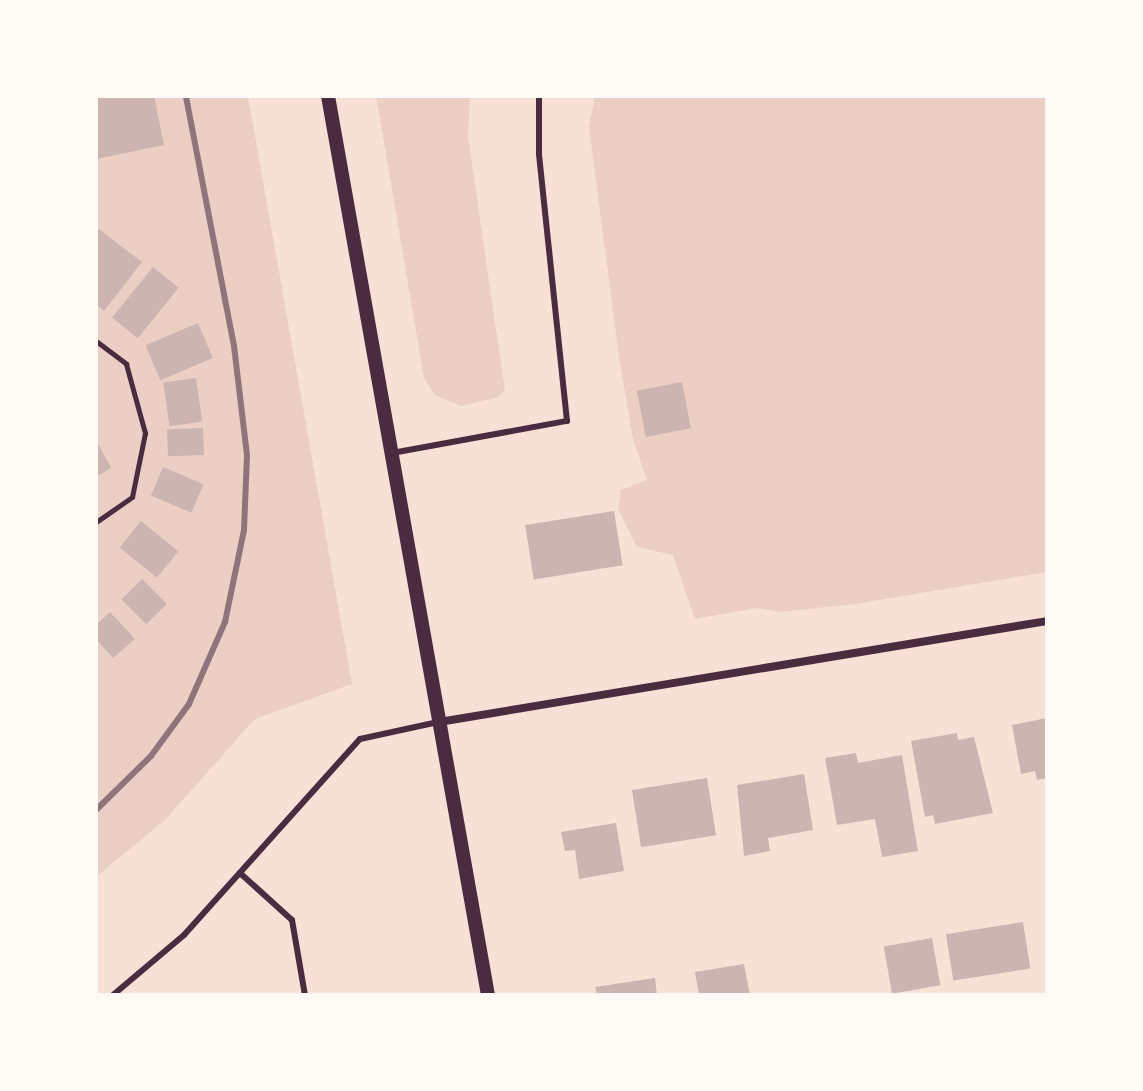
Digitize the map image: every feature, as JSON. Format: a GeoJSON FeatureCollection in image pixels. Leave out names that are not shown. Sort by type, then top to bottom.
{"type":"FeatureCollection","features":[{"type":"Feature","properties":{"kind":"street"},"geometry":{"type":"LineString","coordinates":[[328,96],[389,454],[488,995]]}},
{"type":"Feature","properties":{"kind":"street"},"geometry":{"type":"LineString","coordinates":[[439,722],[1047,621]]}},
{"type":"Feature","properties":{"kind":"lane"},"geometry":{"type":"LineString","coordinates":[[389,454],[567,421],[539,153],[539,96]]}},
{"type":"Feature","properties":{"kind":"lane"},"geometry":{"type":"LineString","coordinates":[[113,995],[184,935],[360,739],[439,722]]}},
{"type":"Feature","properties":{"kind":"lane"},"geometry":{"type":"LineString","coordinates":[[240,873],[292,920],[305,995]]}},
{"type":"Feature","properties":{"kind":"path"},"geometry":{"type":"LineString","coordinates":[[96,341],[126,364],[145,433],[132,497],[96,522]]}},
{"type":"Feature","properties":{"kind":"shaded area"},"geometry":{"type":"Polygon","coordinates":[[[96,96],[248,96],[352,684],[255,719],[166,819],[96,877],[96,96]]]}},
{"type":"Feature","properties":{"kind":"shaded area"},"geometry":{"type":"Polygon","coordinates":[[[376,96],[470,96],[468,136],[505,391],[496,398],[461,406],[435,395],[424,378],[376,96]]]}},
{"type":"Feature","properties":{"kind":"shaded area"},"geometry":{"type":"Polygon","coordinates":[[[595,96],[1047,96],[1047,572],[855,604],[780,612],[757,608],[695,619],[673,555],[637,547],[618,509],[621,490],[647,480],[633,439],[619,357],[589,127],[595,96]]]}},
{"type":"Feature","properties":{"kind":"building"},"geometry":{"type":"Polygon","coordinates":[[[96,96],[154,96],[164,145],[96,159],[96,96]]]}},
{"type":"Feature","properties":{"kind":"building"},"geometry":{"type":"Polygon","coordinates":[[[96,227],[142,262],[104,311],[96,304],[96,227]]]}},
{"type":"Feature","properties":{"kind":"building"},"geometry":{"type":"Polygon","coordinates":[[[153,267],[179,288],[138,338],[112,318],[153,267]]]}},
{"type":"Feature","properties":{"kind":"building"},"geometry":{"type":"Polygon","coordinates":[[[198,323],[213,358],[160,380],[146,345],[198,323]]]}},
{"type":"Feature","properties":{"kind":"building"},"geometry":{"type":"Polygon","coordinates":[[[196,378],[202,422],[169,426],[163,383],[196,378]]]}},
{"type":"Feature","properties":{"kind":"building"},"geometry":{"type":"Polygon","coordinates":[[[682,382],[691,428],[646,437],[637,391],[682,382]]]}},
{"type":"Feature","properties":{"kind":"building"},"geometry":{"type":"Polygon","coordinates":[[[203,428],[204,455],[168,456],[167,429],[203,428]]]}},
{"type":"Feature","properties":{"kind":"building"},"geometry":{"type":"Polygon","coordinates":[[[96,440],[111,468],[96,477],[96,440]]]}},
{"type":"Feature","properties":{"kind":"building"},"geometry":{"type":"Polygon","coordinates":[[[163,467],[204,484],[191,513],[151,496],[163,467]]]}},
{"type":"Feature","properties":{"kind":"building"},"geometry":{"type":"Polygon","coordinates":[[[614,511],[623,565],[534,579],[525,525],[614,511]]]}},
{"type":"Feature","properties":{"kind":"building"},"geometry":{"type":"Polygon","coordinates":[[[141,521],[178,551],[157,578],[120,547],[141,521]]]}},
{"type":"Feature","properties":{"kind":"building"},"geometry":{"type":"Polygon","coordinates":[[[142,579],[167,604],[146,624],[121,600],[142,579]]]}},
{"type":"Feature","properties":{"kind":"building"},"geometry":{"type":"Polygon","coordinates":[[[110,612],[135,639],[113,658],[96,639],[96,625],[110,612]]]}},
{"type":"Feature","properties":{"kind":"building"},"geometry":{"type":"Polygon","coordinates":[[[1047,718],[1047,778],[1037,780],[1035,771],[1021,774],[1012,725],[1047,718]]]}},
{"type":"Feature","properties":{"kind":"building"},"geometry":{"type":"Polygon","coordinates":[[[957,733],[958,740],[974,737],[993,813],[935,824],[933,815],[925,817],[911,741],[957,733]]]}},
{"type":"Feature","properties":{"kind":"building"},"geometry":{"type":"Polygon","coordinates":[[[856,753],[858,763],[902,755],[918,851],[882,857],[875,819],[837,825],[825,758],[856,753]]]}},
{"type":"Feature","properties":{"kind":"building"},"geometry":{"type":"Polygon","coordinates":[[[804,774],[813,830],[768,838],[770,851],[744,856],[737,785],[804,774]]]}},
{"type":"Feature","properties":{"kind":"building"},"geometry":{"type":"Polygon","coordinates":[[[707,778],[716,835],[641,847],[632,790],[707,778]]]}},
{"type":"Feature","properties":{"kind":"building"},"geometry":{"type":"Polygon","coordinates":[[[616,823],[624,871],[579,879],[575,850],[565,851],[561,832],[616,823]]]}},
{"type":"Feature","properties":{"kind":"building"},"geometry":{"type":"Polygon","coordinates":[[[1023,922],[1030,968],[953,981],[946,934],[1023,922]]]}},
{"type":"Feature","properties":{"kind":"building"},"geometry":{"type":"Polygon","coordinates":[[[932,938],[940,985],[892,994],[884,947],[932,938]]]}},
{"type":"Feature","properties":{"kind":"building"},"geometry":{"type":"Polygon","coordinates":[[[744,964],[750,995],[699,995],[695,972],[744,964]]]}},
{"type":"Feature","properties":{"kind":"building"},"geometry":{"type":"Polygon","coordinates":[[[655,978],[657,995],[597,995],[595,987],[655,978]]]}},
{"type":"Feature","properties":{"kind":"railway"},"geometry":{"type":"LineString","coordinates":[[96,810],[151,756],[189,704],[225,622],[244,530],[247,455],[234,346],[186,96]]}}]}
